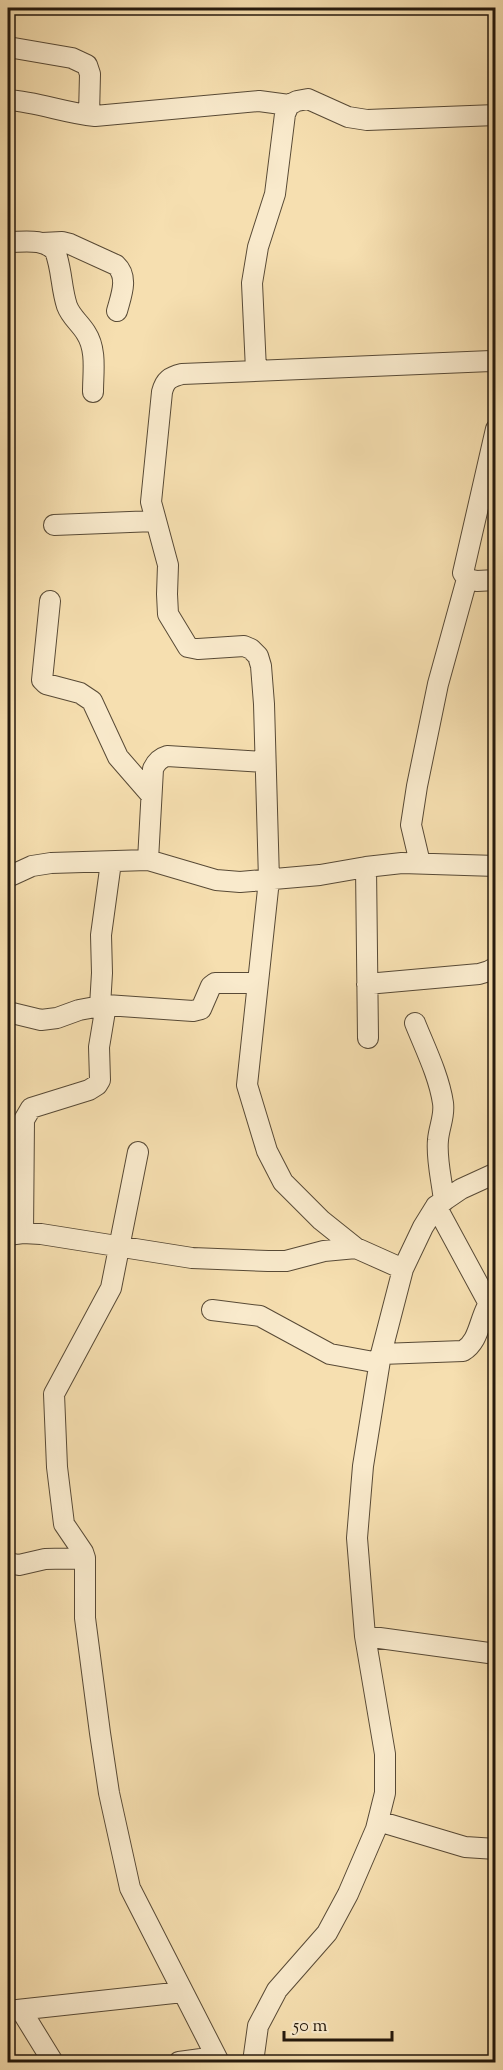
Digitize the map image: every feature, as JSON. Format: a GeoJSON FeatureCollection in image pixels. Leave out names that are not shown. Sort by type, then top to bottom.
{"type":"FeatureCollection","features":[{"type":"Feature","properties":{"kind":"street"},"geometry":{"type":"LineString","coordinates":[[8,47],[72,58],[87,65],[90,74],[89,115]]}},
{"type":"Feature","properties":{"kind":"street"},"geometry":{"type":"LineString","coordinates":[[8,100],[39,103],[89,115],[259,101],[289,105],[308,99],[348,117],[367,120],[495,115]]}},
{"type":"Feature","properties":{"kind":"street"},"geometry":{"type":"LineString","coordinates":[[256,370],[251,296],[253,271],[275,194],[285,114],[289,105]]}},
{"type":"Feature","properties":{"kind":"street"},"geometry":{"type":"LineString","coordinates":[[8,242],[70,244],[116,265],[124,277],[117,311]]}},
{"type":"Feature","properties":{"kind":"street"},"geometry":{"type":"LineString","coordinates":[[42,243],[55,251],[67,306],[91,342],[94,351],[93,392]]}},
{"type":"Feature","properties":{"kind":"street"},"geometry":{"type":"LineString","coordinates":[[403,1269],[356,1248],[299,1199],[283,1182],[267,1151],[247,1085],[268,880],[261,666],[258,656],[244,646],[198,649],[188,647],[183,640],[168,614],[168,565],[151,502],[164,384],[170,377],[182,374],[256,370],[491,361],[495,363]]}},
{"type":"Feature","properties":{"kind":"street"},"geometry":{"type":"LineString","coordinates":[[494,441],[463,573],[467,579],[495,580]]}},
{"type":"Feature","properties":{"kind":"street"},"geometry":{"type":"LineString","coordinates":[[54,525],[155,521]]}},
{"type":"Feature","properties":{"kind":"street"},"geometry":{"type":"LineString","coordinates":[[420,863],[411,825],[415,795],[438,684],[467,579]]}},
{"type":"Feature","properties":{"kind":"street"},"geometry":{"type":"LineString","coordinates":[[50,601],[42,680],[46,684],[80,693],[92,701],[118,757],[151,795]]}},
{"type":"Feature","properties":{"kind":"street"},"geometry":{"type":"LineString","coordinates":[[148,860],[155,763],[167,756],[265,762]]}},
{"type":"Feature","properties":{"kind":"street"},"geometry":{"type":"LineString","coordinates":[[8,877],[32,866],[51,863],[148,860],[216,880],[240,882],[420,863],[495,866]]}},
{"type":"Feature","properties":{"kind":"street"},"geometry":{"type":"LineString","coordinates":[[111,862],[101,935],[103,1005],[99,1047],[100,1080],[89,1090],[31,1108],[24,1120],[15,1234],[192,1258],[268,1262],[286,1261],[324,1251],[356,1248]]}},
{"type":"Feature","properties":{"kind":"street"},"geometry":{"type":"LineString","coordinates":[[366,867],[368,1038]]}},
{"type":"Feature","properties":{"kind":"street"},"geometry":{"type":"LineString","coordinates":[[367,984],[479,974],[495,967]]}},
{"type":"Feature","properties":{"kind":"street"},"geometry":{"type":"LineString","coordinates":[[8,1012],[50,1020],[103,1005],[193,1011],[201,1009],[211,986],[215,983],[258,982]]}},
{"type":"Feature","properties":{"kind":"street"},"geometry":{"type":"LineString","coordinates":[[212,1310],[260,1316],[330,1354],[380,1358],[463,1351],[470,1347],[492,1299],[440,1204],[438,1138],[444,1112],[443,1102],[440,1087],[415,1023]]}},
{"type":"Feature","properties":{"kind":"street"},"geometry":{"type":"LineString","coordinates":[[138,1152],[120,1248],[107,1298],[56,1388],[57,1467],[64,1524],[83,1551],[85,1558],[85,1618],[103,1753],[119,1843],[134,1898],[217,2060],[179,2062]]}},
{"type":"Feature","properties":{"kind":"street"},"geometry":{"type":"LineString","coordinates":[[254,2062],[258,2026],[277,1990],[327,1933],[348,1894],[378,1821],[385,1793],[385,1754],[365,1636],[357,1538],[363,1466],[380,1358],[403,1269],[423,1227],[440,1204],[461,1189],[495,1173]]}},
{"type":"Feature","properties":{"kind":"street"},"geometry":{"type":"LineString","coordinates":[[8,1563],[19,1565],[45,1558],[85,1558]]}},
{"type":"Feature","properties":{"kind":"street"},"geometry":{"type":"LineString","coordinates":[[365,1636],[495,1654]]}},
{"type":"Feature","properties":{"kind":"street"},"geometry":{"type":"LineString","coordinates":[[378,1821],[465,1847],[495,1849]]}},
{"type":"Feature","properties":{"kind":"street"},"geometry":{"type":"LineString","coordinates":[[14,2010],[183,1992]]}},
{"type":"Feature","properties":{"kind":"street"},"geometry":{"type":"LineString","coordinates":[[14,2010],[53,2062]]}}]}
